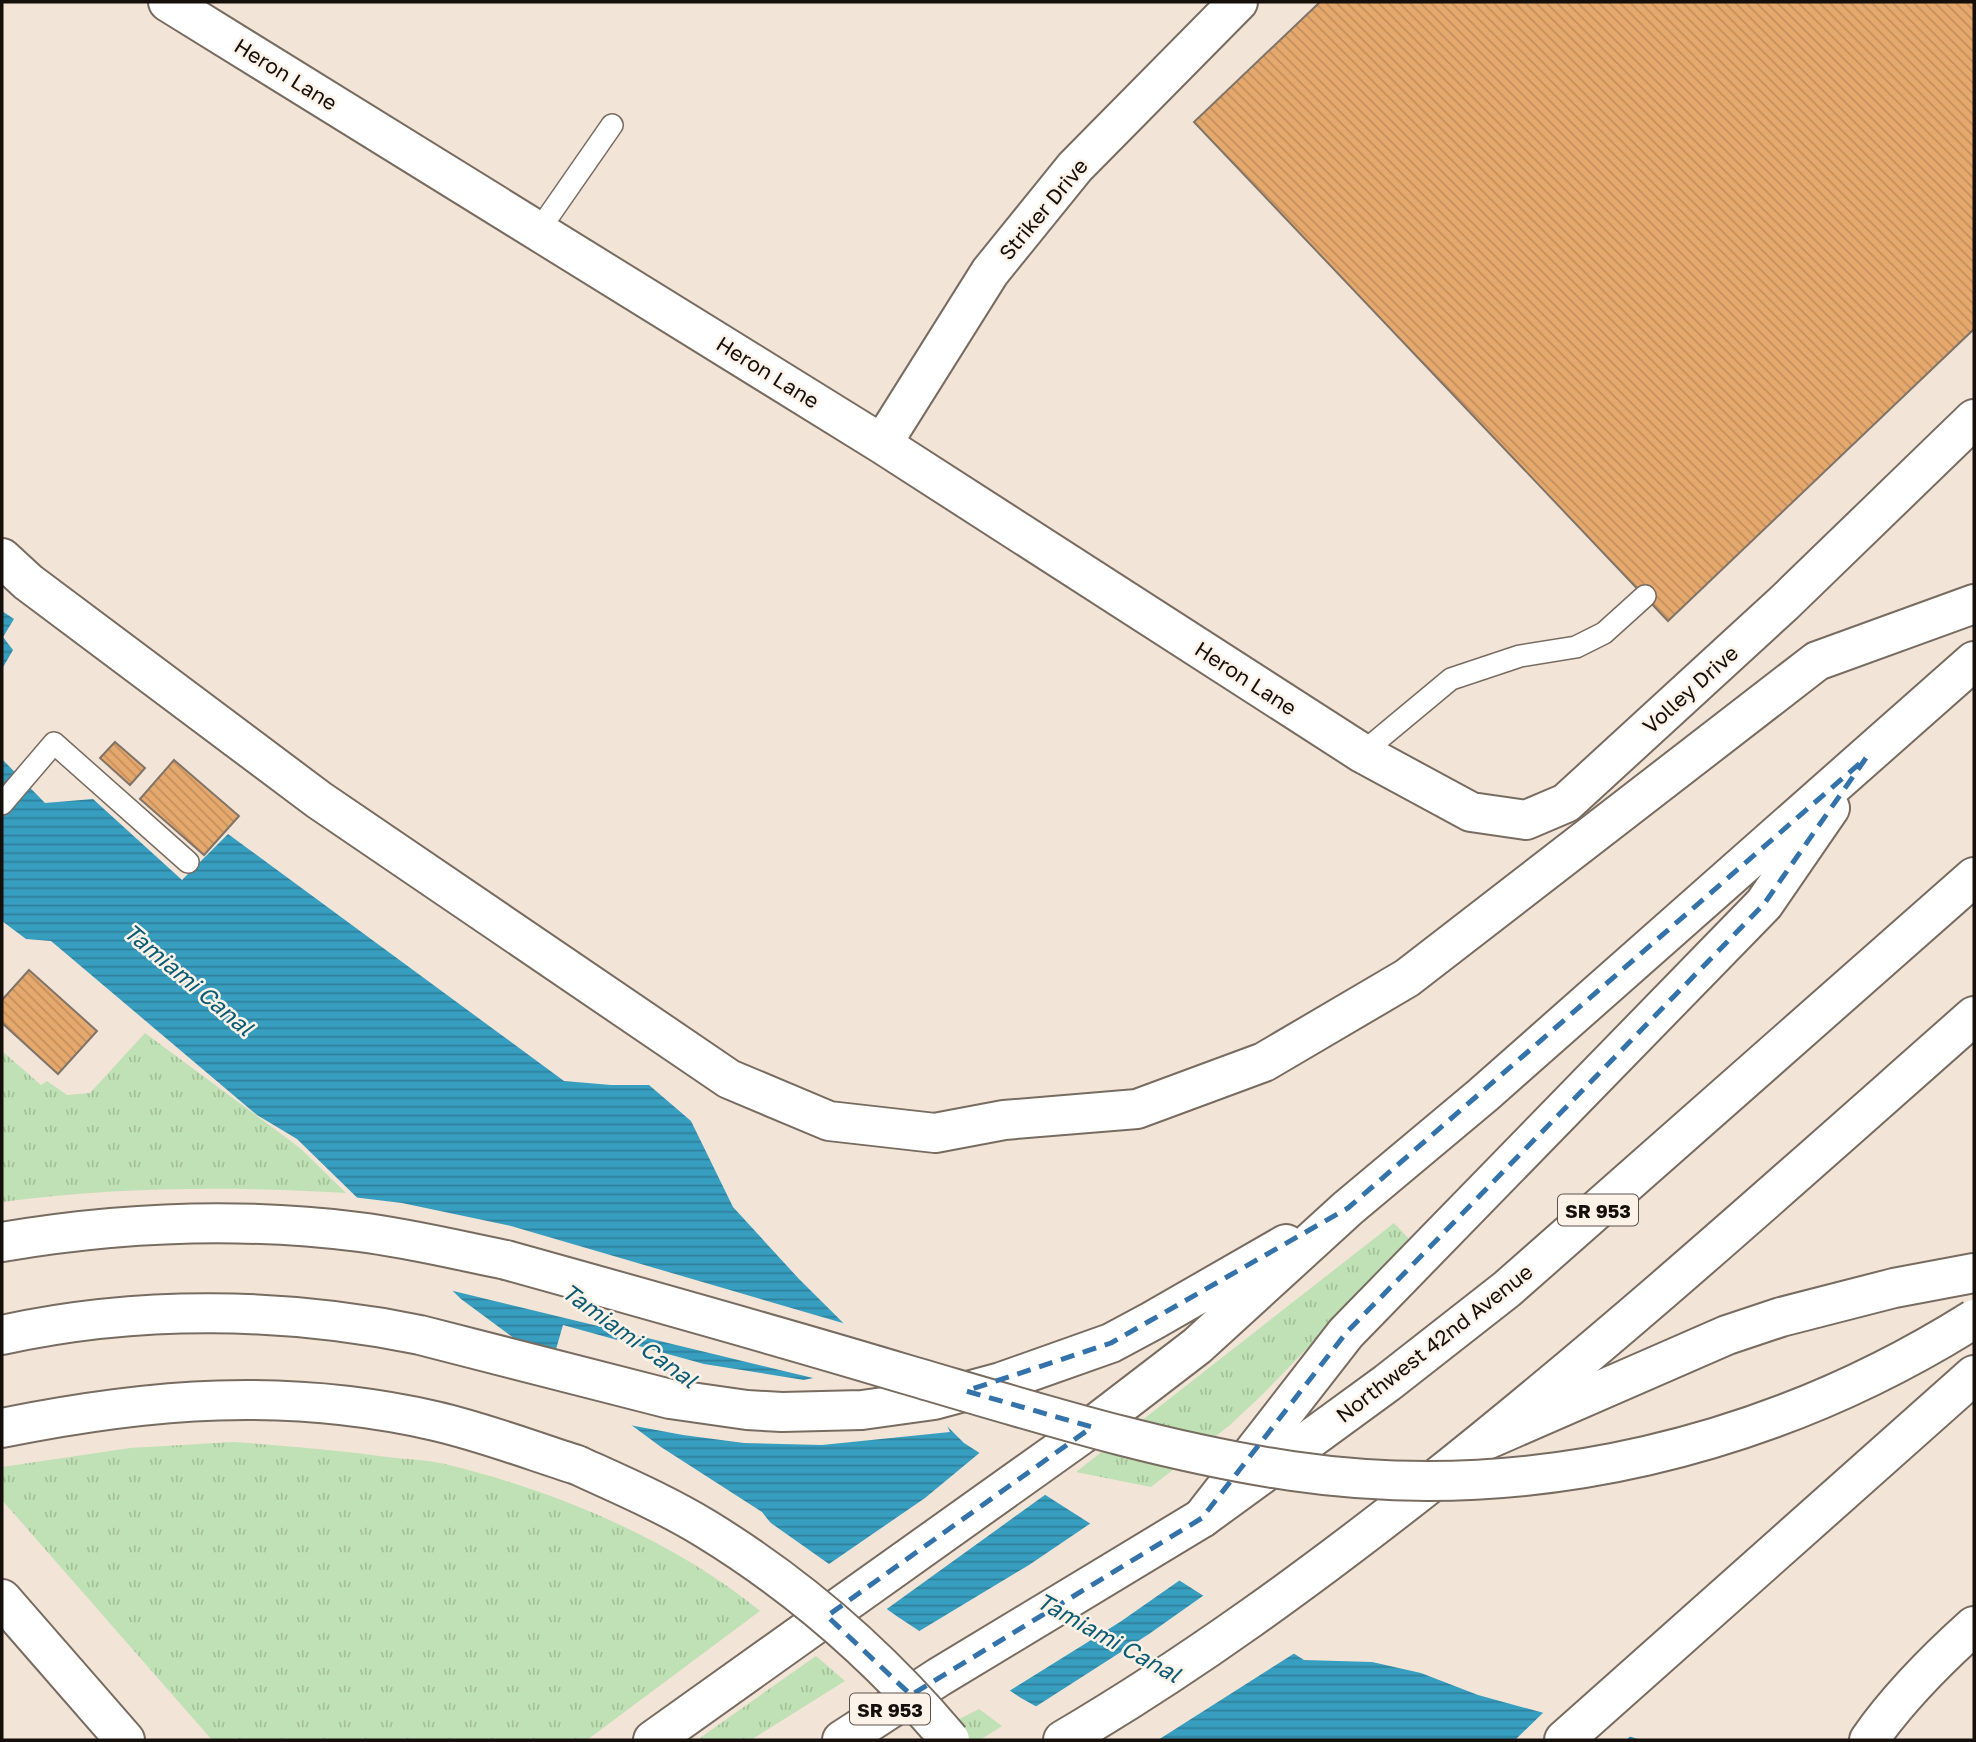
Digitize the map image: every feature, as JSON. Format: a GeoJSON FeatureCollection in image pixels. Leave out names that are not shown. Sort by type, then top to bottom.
{"type":"FeatureCollection","features":[{"type":"Feature","properties":{"kind":"main road","name":"Heron Lane"},"geometry":{"type":"LineString","coordinates":[[168,2],[883,444],[1362,753]]}},
{"type":"Feature","properties":{"kind":"main road","name":"Striker Drive"},"geometry":{"type":"LineString","coordinates":[[883,444],[990,272],[1075,167],[1238,2]]}},
{"type":"Feature","properties":{"kind":"main road","name":"Volley Drive"},"geometry":{"type":"LineString","coordinates":[[1362,753],[1471,812],[1526,820],[1566,803],[1784,603],[1974,419]]}},
{"type":"Feature","properties":{"kind":"main road"},"geometry":{"type":"LineString","coordinates":[[2,558],[28,582],[319,800],[729,1079],[829,1121],[935,1133],[1004,1120],[1137,1109],[1264,1062],[1408,978],[1816,661],[1974,604]]}},
{"type":"Feature","properties":{"kind":"main road"},"geometry":{"type":"LineString","coordinates":[[653,1740],[1081,1435],[1197,1346],[1348,1208],[1503,1077],[1974,661]]}},
{"type":"Feature","properties":{"kind":"main road"},"geometry":{"type":"LineString","coordinates":[[1202,1518],[1346,1333],[1764,904],[1866,758]]}},
{"type":"Feature","properties":{"kind":"main road","name":"Northwest 42nd Avenue"},"geometry":{"type":"LineString","coordinates":[[842,1740],[939,1677],[1202,1518],[1387,1383],[1507,1289],[1974,877]]}},
{"type":"Feature","properties":{"kind":"main road"},"geometry":{"type":"LineString","coordinates":[[1063,1740],[1126,1702],[1304,1580],[1484,1441],[1654,1300],[1974,1016]]}},
{"type":"Feature","properties":{"kind":"main road"},"geometry":{"type":"LineString","coordinates":[[2,1335],[91,1321],[163,1315],[261,1315],[385,1327],[670,1399],[747,1410],[862,1410],[934,1400],[1001,1382],[1111,1343],[1348,1208]]}},
{"type":"Feature","properties":{"kind":"main road"},"geometry":{"type":"LineString","coordinates":[[2,1242],[98,1228],[192,1224],[285,1225],[361,1232],[506,1260],[1144,1440],[1291,1471],[1357,1478],[1433,1480],[1528,1477],[1585,1469],[1674,1451],[1775,1418],[1842,1391],[1906,1360],[1974,1319]]}},
{"type":"Feature","properties":{"kind":"main road"},"geometry":{"type":"LineString","coordinates":[[1484,1441],[1727,1335],[1894,1288],[1974,1273]]}},
{"type":"Feature","properties":{"kind":"main road"},"geometry":{"type":"LineString","coordinates":[[1564,1740],[1974,1375]]}},
{"type":"Feature","properties":{"kind":"main road"},"geometry":{"type":"LineString","coordinates":[[2,1428],[141,1404],[214,1399],[300,1402],[359,1407],[437,1422],[577,1465],[704,1528],[764,1566],[819,1609],[873,1657],[950,1740]]}},
{"type":"Feature","properties":{"kind":"main road"},"geometry":{"type":"LineString","coordinates":[[2,1599],[125,1740]]}},
{"type":"Feature","properties":{"kind":"main road"},"geometry":{"type":"LineString","coordinates":[[1869,1740],[1887,1715],[1938,1658],[1974,1626]]}},
{"type":"Feature","properties":{"kind":"lane"},"geometry":{"type":"LineString","coordinates":[[539,230],[612,125]]}},
{"type":"Feature","properties":{"kind":"lane"},"geometry":{"type":"LineString","coordinates":[[1362,753],[1451,679],[1520,656],[1576,647],[1604,633],[1645,596]]}},
{"type":"Feature","properties":{"kind":"lane"},"geometry":{"type":"LineString","coordinates":[[2,804],[54,743],[188,862]]}},
{"type":"Feature","properties":{"kind":"highlighted area"},"geometry":{"type":"Polygon","coordinates":[[[1866,758],[1764,904],[1346,1333],[1202,1518],[911,1695],[827,1616],[1092,1427],[966,1391],[1111,1343],[1348,1208],[1866,758]]]}},
{"type":"Feature","properties":{"kind":"green space"},"geometry":{"type":"Polygon","coordinates":[[[145,1033],[300,1148],[346,1193],[173,1189],[87,1193],[2,1202],[2,1051],[41,1085],[47,1081],[67,1095],[90,1093],[145,1033]]]}},
{"type":"Feature","properties":{"kind":"green space"},"geometry":{"type":"Polygon","coordinates":[[[1394,1223],[1411,1241],[1264,1393],[1230,1425],[1151,1487],[1076,1472],[1394,1223]]]}},
{"type":"Feature","properties":{"kind":"green space"},"geometry":{"type":"Polygon","coordinates":[[[234,1442],[445,1464],[528,1488],[569,1503],[651,1540],[726,1585],[760,1611],[587,1740],[212,1740],[2,1500],[2,1467],[130,1448],[234,1442]]]}},
{"type":"Feature","properties":{"kind":"green space"},"geometry":{"type":"Polygon","coordinates":[[[816,1656],[845,1681],[751,1740],[697,1740],[816,1656]]]}},
{"type":"Feature","properties":{"kind":"green space"},"geometry":{"type":"Polygon","coordinates":[[[979,1709],[1002,1726],[980,1740],[918,1740],[979,1709]]]}},
{"type":"Feature","properties":{"kind":"water"},"geometry":{"type":"Polygon","coordinates":[[[2,611],[14,619],[3,637],[13,650],[2,669],[2,611]]]}},
{"type":"Feature","properties":{"kind":"water","name":"Tamiami Canal"},"geometry":{"type":"Polygon","coordinates":[[[2,759],[45,803],[93,799],[182,880],[228,834],[564,1081],[649,1085],[691,1121],[733,1207],[799,1279],[964,1443],[1304,1660],[1372,1662],[1421,1673],[1478,1695],[1642,1740],[1096,1740],[1021,1698],[898,1617],[777,1531],[762,1512],[661,1447],[461,1299],[297,1139],[257,1115],[51,941],[26,939],[2,921],[2,759]]]}},
{"type":"Feature","properties":{"kind":"pier"},"geometry":{"type":"Polygon","coordinates":[[[352,1197],[402,1203],[511,1226],[853,1326],[942,1415],[950,1432],[822,1445],[744,1443],[624,1424],[550,1370],[563,1325],[704,1364],[804,1380],[813,1378],[445,1289],[352,1197]]]}},
{"type":"Feature","properties":{"kind":"pier"},"geometry":{"type":"Polygon","coordinates":[[[983,1450],[1049,1492],[884,1611],[775,1534],[761,1516],[829,1564],[925,1498],[983,1450]]]}},
{"type":"Feature","properties":{"kind":"pier"},"geometry":{"type":"Polygon","coordinates":[[[1094,1521],[1183,1578],[1120,1622],[1006,1693],[916,1633],[1029,1565],[1094,1521]]]}},
{"type":"Feature","properties":{"kind":"pier"},"geometry":{"type":"Polygon","coordinates":[[[1207,1593],[1298,1651],[1158,1740],[1088,1740],[1032,1709],[1149,1634],[1207,1593]]]}},
{"type":"Feature","properties":{"kind":"pier"},"geometry":{"type":"Polygon","coordinates":[[[1546,1710],[1633,1734],[1626,1740],[1515,1740],[1546,1710]]]}},
{"type":"Feature","properties":{"kind":"building"},"geometry":{"type":"Polygon","coordinates":[[[1320,2],[1974,2],[1974,329],[1668,621],[1194,122],[1320,2]]]}},
{"type":"Feature","properties":{"kind":"building"},"geometry":{"type":"Polygon","coordinates":[[[115,742],[145,768],[130,785],[100,758],[115,742]]]}},
{"type":"Feature","properties":{"kind":"building"},"geometry":{"type":"Polygon","coordinates":[[[174,760],[239,816],[204,855],[140,799],[174,760]]]}},
{"type":"Feature","properties":{"kind":"building"},"geometry":{"type":"Polygon","coordinates":[[[29,970],[97,1031],[58,1074],[2,1023],[2,1000],[29,970]]]}}]}
